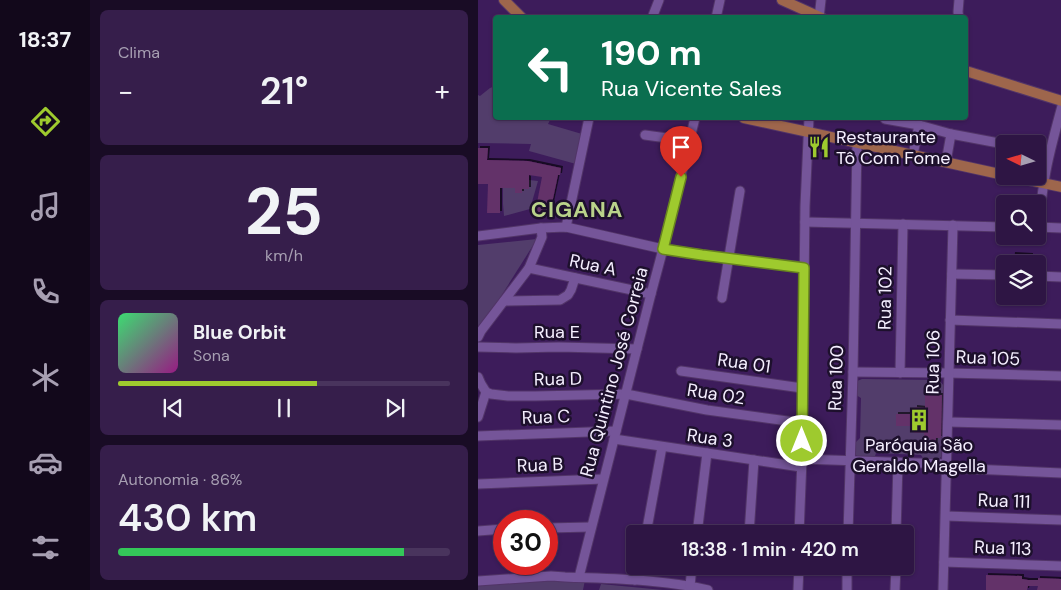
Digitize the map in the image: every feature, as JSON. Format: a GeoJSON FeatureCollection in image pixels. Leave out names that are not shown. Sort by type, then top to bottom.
{"type":"FeatureCollection","features":[{"type":"Feature","properties":{"kind":"main road"},"geometry":{"type":"LineString","coordinates":[[504,0],[519,15]]}},
{"type":"Feature","properties":{"kind":"main road"},"geometry":{"type":"LineString","coordinates":[[782,0],[816,15]]}},
{"type":"Feature","properties":{"kind":"main road"},"geometry":{"type":"LineString","coordinates":[[968,72],[1062,101]]}},
{"type":"Feature","properties":{"kind":"main road"},"geometry":{"type":"LineString","coordinates":[[753,120],[996,173]]}},
{"type":"Feature","properties":{"kind":"main road"},"geometry":{"type":"LineString","coordinates":[[1046,184],[1062,187]]}},
{"type":"Feature","properties":{"kind":"street"},"geometry":{"type":"LineString","coordinates":[[653,15],[659,0]]}},
{"type":"Feature","properties":{"kind":"street"},"geometry":{"type":"LineString","coordinates":[[717,15],[720,0]]}},
{"type":"Feature","properties":{"kind":"street"},"geometry":{"type":"LineString","coordinates":[[820,15],[821,0]]}},
{"type":"Feature","properties":{"kind":"street"},"geometry":{"type":"LineString","coordinates":[[959,0],[959,15]]}},
{"type":"Feature","properties":{"kind":"street"},"geometry":{"type":"LineString","coordinates":[[1046,173],[1062,106]]}},
{"type":"Feature","properties":{"kind":"street"},"geometry":{"type":"LineString","coordinates":[[566,227],[589,120]]}},
{"type":"Feature","properties":{"kind":"street","name":"Rua Quintino José Correia"},"geometry":{"type":"LineString","coordinates":[[579,577],[694,120]]}},
{"type":"Feature","properties":{"kind":"street"},"geometry":{"type":"LineString","coordinates":[[799,525],[809,120]]}},
{"type":"Feature","properties":{"kind":"street"},"geometry":{"type":"LineString","coordinates":[[895,120],[996,142]]}},
{"type":"Feature","properties":{"kind":"street"},"geometry":{"type":"LineString","coordinates":[[913,155],[919,125]]}},
{"type":"Feature","properties":{"kind":"street"},"geometry":{"type":"LineString","coordinates":[[946,162],[951,134]]}},
{"type":"Feature","properties":{"kind":"street"},"geometry":{"type":"LineString","coordinates":[[645,135],[689,142]]}},
{"type":"Feature","properties":{"kind":"street","name":"Rua 100"},"geometry":{"type":"LineString","coordinates":[[848,525],[853,372],[856,143]]}},
{"type":"Feature","properties":{"kind":"street"},"geometry":{"type":"LineString","coordinates":[[722,298],[740,191]]}},
{"type":"Feature","properties":{"kind":"street"},"geometry":{"type":"LineString","coordinates":[[805,222],[996,227]]}},
{"type":"Feature","properties":{"kind":"street","name":"Rua 102"},"geometry":{"type":"LineString","coordinates":[[900,373],[903,224]]}},
{"type":"Feature","properties":{"kind":"street","name":"Rua 106"},"geometry":{"type":"LineString","coordinates":[[943,590],[953,225]]}},
{"type":"Feature","properties":{"kind":"street"},"geometry":{"type":"LineString","coordinates":[[478,236],[541,228],[566,227],[663,249],[804,268]]}},
{"type":"Feature","properties":{"kind":"street"},"geometry":{"type":"LineString","coordinates":[[1046,227],[1062,228]]}},
{"type":"Feature","properties":{"kind":"street"},"geometry":{"type":"LineString","coordinates":[[478,337],[529,268],[542,238],[541,228]]}},
{"type":"Feature","properties":{"kind":"street","name":"Rua A"},"geometry":{"type":"LineString","coordinates":[[529,268],[651,294]]}},
{"type":"Feature","properties":{"kind":"street"},"geometry":{"type":"LineString","coordinates":[[952,274],[996,275]]}},
{"type":"Feature","properties":{"kind":"street"},"geometry":{"type":"LineString","coordinates":[[1046,276],[1062,277]]}},
{"type":"Feature","properties":{"kind":"street"},"geometry":{"type":"LineString","coordinates":[[504,301],[560,300],[568,295],[575,278]]}},
{"type":"Feature","properties":{"kind":"street"},"geometry":{"type":"LineString","coordinates":[[950,320],[1062,324]]}},
{"type":"Feature","properties":{"kind":"street","name":"Rua E"},"geometry":{"type":"LineString","coordinates":[[478,347],[637,348]]}},
{"type":"Feature","properties":{"kind":"street","name":"Rua 01"},"geometry":{"type":"LineString","coordinates":[[681,371],[802,388]]}},
{"type":"Feature","properties":{"kind":"street","name":"Rua 105"},"geometry":{"type":"LineString","coordinates":[[853,372],[1062,376]]}},
{"type":"Feature","properties":{"kind":"street"},"geometry":{"type":"LineString","coordinates":[[478,377],[480,384],[489,393],[478,417]]}},
{"type":"Feature","properties":{"kind":"street","name":"Rua D"},"geometry":{"type":"LineString","coordinates":[[489,393],[508,396],[626,394]]}},
{"type":"Feature","properties":{"kind":"street","name":"Rua 02"},"geometry":{"type":"LineString","coordinates":[[626,394],[707,410],[802,423]]}},
{"type":"Feature","properties":{"kind":"street"},"geometry":{"type":"LineString","coordinates":[[948,422],[1062,425]]}},
{"type":"Feature","properties":{"kind":"street","name":"Rua 3"},"geometry":{"type":"LineString","coordinates":[[615,435],[662,447],[754,460],[801,463],[849,461],[898,462],[1062,473]]}},
{"type":"Feature","properties":{"kind":"street","name":"Rua C"},"geometry":{"type":"LineString","coordinates":[[478,436],[615,435]]}},
{"type":"Feature","properties":{"kind":"street"},"geometry":{"type":"LineString","coordinates":[[648,525],[662,447]]}},
{"type":"Feature","properties":{"kind":"street"},"geometry":{"type":"LineString","coordinates":[[698,525],[707,454]]}},
{"type":"Feature","properties":{"kind":"street"},"geometry":{"type":"LineString","coordinates":[[750,525],[754,460]]}},
{"type":"Feature","properties":{"kind":"street"},"geometry":{"type":"LineString","coordinates":[[896,525],[898,462]]}},
{"type":"Feature","properties":{"kind":"street","name":"Rua B"},"geometry":{"type":"LineString","coordinates":[[478,484],[603,479]]}},
{"type":"Feature","properties":{"kind":"street","name":"Rua 111"},"geometry":{"type":"LineString","coordinates":[[946,516],[1062,520]]}},
{"type":"Feature","properties":{"kind":"street"},"geometry":{"type":"LineString","coordinates":[[558,528],[591,527]]}},
{"type":"Feature","properties":{"kind":"street"},"geometry":{"type":"LineString","coordinates":[[478,531],[493,530]]}},
{"type":"Feature","properties":{"kind":"street","name":"Rua 113"},"geometry":{"type":"LineString","coordinates":[[944,562],[1062,566]]}},
{"type":"Feature","properties":{"kind":"street"},"geometry":{"type":"LineString","coordinates":[[634,580],[635,575]]}},
{"type":"Feature","properties":{"kind":"street"},"geometry":{"type":"LineString","coordinates":[[690,586],[691,575]]}},
{"type":"Feature","properties":{"kind":"street"},"geometry":{"type":"LineString","coordinates":[[798,590],[799,575]]}},
{"type":"Feature","properties":{"kind":"street"},"geometry":{"type":"LineString","coordinates":[[847,575],[847,590]]}},
{"type":"Feature","properties":{"kind":"street"},"geometry":{"type":"LineString","coordinates":[[895,590],[896,575]]}},
{"type":"Feature","properties":{"kind":"street"},"geometry":{"type":"LineString","coordinates":[[478,582],[551,576],[634,580],[690,586],[708,590]]}},
{"type":"Feature","properties":{"kind":"shaded area"},"geometry":{"type":"Polygon","coordinates":[[[493,87],[493,120],[550,120],[548,124],[582,134],[576,164],[529,151],[531,144],[478,143],[478,95],[480,96],[493,87]]]}},
{"type":"Feature","properties":{"kind":"shaded area"},"geometry":{"type":"Polygon","coordinates":[[[503,177],[538,181],[530,209],[504,216],[503,177]]]}},
{"type":"Feature","properties":{"kind":"shaded area"},"geometry":{"type":"Polygon","coordinates":[[[537,239],[481,328],[478,332],[478,245],[537,239]]]}},
{"type":"Feature","properties":{"kind":"shaded area"},"geometry":{"type":"Polygon","coordinates":[[[862,379],[939,380],[944,386],[941,457],[936,461],[925,461],[921,455],[876,453],[874,459],[861,459],[856,455],[856,442],[860,438],[861,398],[856,395],[857,381],[862,379]]]}},
{"type":"Feature","properties":{"kind":"shaded area"},"geometry":{"type":"Polygon","coordinates":[[[567,579],[585,580],[583,590],[478,590],[478,583],[567,579]]]}},
{"type":"Feature","properties":{"kind":"shaded area"},"geometry":{"type":"Polygon","coordinates":[[[601,584],[663,590],[599,590],[601,584]]]}},
{"type":"Feature","properties":{"kind":"building","name":"Restaurante Tô Com Fome"},"geometry":{"type":"Polygon","coordinates":[[[814,140],[830,144],[813,157],[814,140]]]}},
{"type":"Feature","properties":{"kind":"building"},"geometry":{"type":"Polygon","coordinates":[[[478,148],[488,148],[487,160],[528,161],[561,168],[550,213],[545,212],[545,215],[535,213],[542,177],[529,175],[529,189],[522,189],[522,193],[515,193],[515,188],[500,188],[500,213],[487,213],[488,184],[478,184],[478,148]]]}},
{"type":"Feature","properties":{"kind":"building","name":"Paróquia São Geraldo Magella"},"geometry":{"type":"Polygon","coordinates":[[[930,386],[937,387],[936,395],[942,395],[941,438],[936,438],[935,452],[929,452],[930,438],[924,437],[924,433],[914,433],[914,426],[896,426],[896,414],[915,414],[915,407],[925,408],[925,395],[930,395],[930,386]]]}},
{"type":"Feature","properties":{"kind":"building"},"geometry":{"type":"Polygon","coordinates":[[[986,575],[1022,576],[1022,579],[1028,580],[1038,580],[1038,578],[1062,579],[1062,590],[1037,590],[1038,586],[1028,586],[1027,590],[986,590],[986,575]]]}},
{"type":"Feature","properties":{"kind":"place","name":"Restaurante Tô Com Fome"},"geometry":{"type":"Point","coordinates":[819,147]}},
{"type":"Feature","properties":{"kind":"place","name":"Paróquia São Geraldo Magella"},"geometry":{"type":"Point","coordinates":[919,420]}},
{"type":"Feature","properties":{"kind":"district","name":"CIGANA"},"geometry":{"type":"Point","coordinates":[577,209]}},
{"type":"Feature","properties":{"kind":"route"},"geometry":{"type":"LineString","coordinates":[[681,177],[663,249],[804,268],[802,441]]}}]}
